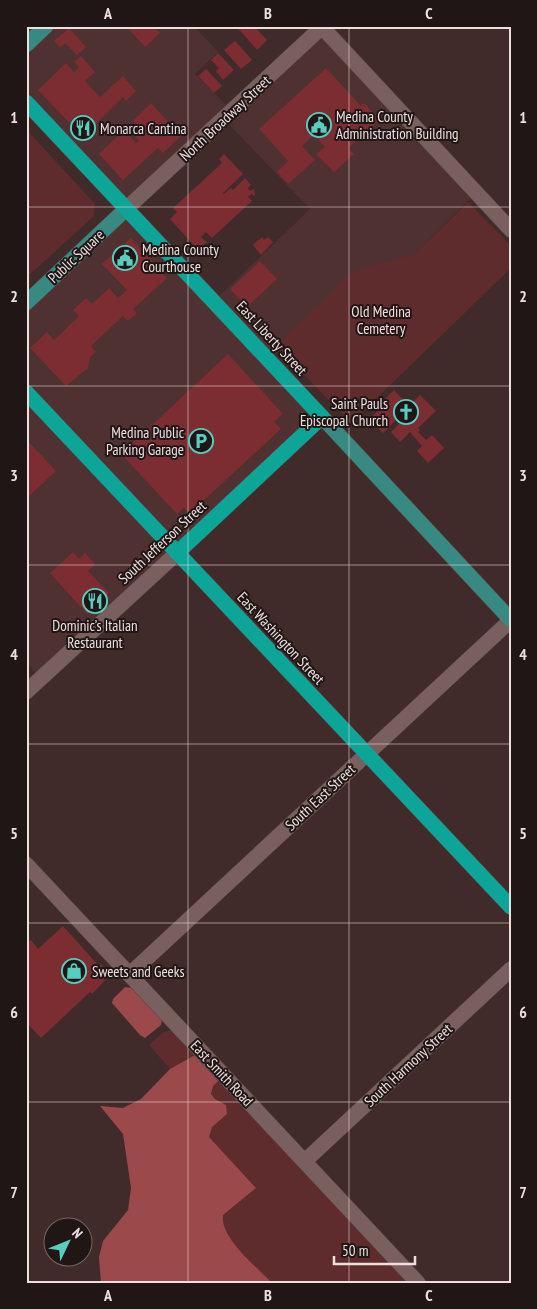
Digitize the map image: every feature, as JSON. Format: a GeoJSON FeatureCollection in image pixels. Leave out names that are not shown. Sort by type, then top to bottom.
{"type":"FeatureCollection","features":[{"type":"Feature","properties":{"kind":"highway","name":"East Liberty Street"},"geometry":{"type":"LineString","coordinates":[[26,102],[322,417]]}},
{"type":"Feature","properties":{"kind":"highway","name":"East Washington Street"},"geometry":{"type":"LineString","coordinates":[[26,392],[511,907]]}},
{"type":"Feature","properties":{"kind":"highway","name":"South Jefferson Street"},"geometry":{"type":"LineString","coordinates":[[177,553],[322,417]]}},
{"type":"Feature","properties":{"kind":"main road"},"geometry":{"type":"LineString","coordinates":[[26,45],[46,26]]}},
{"type":"Feature","properties":{"kind":"main road","name":"Public Square"},"geometry":{"type":"LineString","coordinates":[[26,303],[126,210]]}},
{"type":"Feature","properties":{"kind":"main road","name":"East Liberty Street"},"geometry":{"type":"LineString","coordinates":[[322,417],[511,620]]}},
{"type":"Feature","properties":{"kind":"street","name":"North Broadway Street"},"geometry":{"type":"LineString","coordinates":[[126,210],[322,27]]}},
{"type":"Feature","properties":{"kind":"street"},"geometry":{"type":"LineString","coordinates":[[322,27],[511,230]]}},
{"type":"Feature","properties":{"kind":"street","name":"South Jefferson Street"},"geometry":{"type":"LineString","coordinates":[[26,692],[177,553]]}},
{"type":"Feature","properties":{"kind":"street","name":"South East Street"},"geometry":{"type":"LineString","coordinates":[[130,974],[511,620]]}},
{"type":"Feature","properties":{"kind":"street","name":"East Smith Road"},"geometry":{"type":"LineString","coordinates":[[26,864],[418,1283]]}},
{"type":"Feature","properties":{"kind":"street","name":"South Harmony Street"},"geometry":{"type":"LineString","coordinates":[[305,1161],[511,970]]}},
{"type":"Feature","properties":{"kind":"shaded area"},"geometry":{"type":"Polygon","coordinates":[[[46,26],[194,26],[218,52],[195,74],[232,111],[322,27],[476,193],[414,254],[276,346],[266,357],[322,417],[41,679],[26,662],[26,303],[126,209],[26,102],[26,45],[46,26]],[[224,119],[126,210],[214,301],[310,209],[224,119]]]}},
{"type":"Feature","properties":{"kind":"shaded area"},"geometry":{"type":"Polygon","coordinates":[[[125,987],[133,988],[162,1018],[161,1025],[145,1038],[140,1035],[112,1003],[113,999],[125,987]]]}},
{"type":"Feature","properties":{"kind":"shaded area"},"geometry":{"type":"Polygon","coordinates":[[[195,1055],[219,1080],[213,1086],[211,1094],[215,1099],[226,1105],[227,1114],[212,1127],[209,1137],[256,1188],[223,1215],[227,1233],[240,1251],[272,1283],[101,1283],[99,1257],[103,1241],[128,1210],[131,1188],[123,1134],[100,1106],[123,1108],[141,1099],[170,1069],[195,1055]]]}},
{"type":"Feature","properties":{"kind":"green space"},"geometry":{"type":"Polygon","coordinates":[[[26,129],[95,204],[94,216],[26,278],[26,129]]]}},
{"type":"Feature","properties":{"kind":"green space","name":"Old Medina Cemetery"},"geometry":{"type":"Polygon","coordinates":[[[468,202],[511,246],[511,268],[351,423],[276,346],[353,271],[414,254],[468,202]]]}},
{"type":"Feature","properties":{"kind":"green space"},"geometry":{"type":"Polygon","coordinates":[[[173,1030],[195,1055],[170,1069],[149,1045],[164,1032],[173,1030]]]}},
{"type":"Feature","properties":{"kind":"green space"},"geometry":{"type":"Polygon","coordinates":[[[219,1080],[410,1283],[272,1283],[240,1252],[227,1233],[223,1215],[256,1188],[209,1137],[211,1127],[226,1105],[215,1099],[211,1094],[213,1086],[219,1080]]]}},
{"type":"Feature","properties":{"kind":"building"},"geometry":{"type":"Polygon","coordinates":[[[126,26],[154,26],[160,33],[145,47],[126,26]]]}},
{"type":"Feature","properties":{"kind":"building"},"geometry":{"type":"Polygon","coordinates":[[[236,26],[254,26],[267,40],[257,50],[236,26]]]}},
{"type":"Feature","properties":{"kind":"building"},"geometry":{"type":"Polygon","coordinates":[[[69,28],[86,47],[77,55],[65,43],[60,48],[54,41],[69,28]]]}},
{"type":"Feature","properties":{"kind":"building"},"geometry":{"type":"Polygon","coordinates":[[[235,41],[252,60],[241,69],[224,50],[235,41]]]}},
{"type":"Feature","properties":{"kind":"building"},"geometry":{"type":"Polygon","coordinates":[[[218,53],[234,70],[223,80],[216,71],[219,68],[211,60],[218,53]]]}},
{"type":"Feature","properties":{"kind":"building"},"geometry":{"type":"Polygon","coordinates":[[[81,56],[95,72],[85,81],[100,97],[123,76],[136,91],[126,101],[123,97],[83,137],[38,90],[66,63],[74,72],[79,67],[74,62],[81,56]]]}},
{"type":"Feature","properties":{"kind":"building","name":"Medina County Administration Building"},"geometry":{"type":"Polygon","coordinates":[[[326,68],[361,106],[364,103],[379,120],[349,148],[354,154],[334,172],[316,154],[325,147],[314,135],[302,146],[315,160],[288,184],[277,172],[288,161],[259,129],[326,68]]]}},
{"type":"Feature","properties":{"kind":"building"},"geometry":{"type":"Polygon","coordinates":[[[206,69],[222,86],[214,93],[198,76],[206,69]]]}},
{"type":"Feature","properties":{"kind":"building"},"geometry":{"type":"Polygon","coordinates":[[[151,103],[181,136],[163,153],[158,148],[123,180],[99,154],[124,130],[136,143],[139,141],[135,136],[141,130],[133,121],[151,103]]]}},
{"type":"Feature","properties":{"kind":"building"},"geometry":{"type":"Polygon","coordinates":[[[224,154],[243,174],[223,193],[231,188],[233,190],[245,178],[251,185],[248,188],[250,191],[254,189],[255,196],[251,194],[248,197],[252,201],[212,238],[206,232],[201,237],[207,242],[198,250],[170,219],[177,212],[173,208],[222,163],[219,159],[224,154]]]}},
{"type":"Feature","properties":{"kind":"building"},"geometry":{"type":"Polygon","coordinates":[[[262,237],[264,240],[268,237],[273,242],[261,255],[253,245],[262,237]]]}},
{"type":"Feature","properties":{"kind":"building"},"geometry":{"type":"Polygon","coordinates":[[[131,238],[167,278],[133,309],[137,313],[128,321],[123,316],[91,346],[96,352],[90,357],[88,368],[66,386],[30,348],[47,332],[54,340],[79,316],[73,310],[86,298],[92,304],[109,288],[118,298],[127,290],[102,264],[131,238]]]}},
{"type":"Feature","properties":{"kind":"building"},"geometry":{"type":"Polygon","coordinates":[[[260,261],[277,279],[247,307],[230,289],[260,261]]]}},
{"type":"Feature","properties":{"kind":"building","name":"Medina Public Parking Garage"},"geometry":{"type":"Polygon","coordinates":[[[228,354],[283,414],[274,422],[281,429],[189,514],[184,508],[177,514],[121,454],[228,354]]]}},
{"type":"Feature","properties":{"kind":"building"},"geometry":{"type":"Polygon","coordinates":[[[394,390],[409,406],[420,395],[436,411],[418,428],[420,430],[418,432],[426,440],[432,435],[444,448],[428,463],[417,451],[422,446],[410,432],[400,442],[391,432],[401,422],[397,419],[383,433],[369,419],[387,403],[384,400],[394,390]]]}},
{"type":"Feature","properties":{"kind":"building"},"geometry":{"type":"Polygon","coordinates":[[[26,439],[56,471],[26,499],[26,439]]]}},
{"type":"Feature","properties":{"kind":"building"},"geometry":{"type":"Polygon","coordinates":[[[73,552],[79,559],[85,553],[95,564],[88,571],[109,593],[87,614],[50,573],[73,552]]]}},
{"type":"Feature","properties":{"kind":"building"},"geometry":{"type":"Polygon","coordinates":[[[63,926],[99,966],[101,964],[110,975],[92,994],[90,992],[41,1038],[26,1022],[26,945],[31,940],[38,949],[63,926]]]}},
{"type":"Feature","properties":{"kind":"place","name":"Medina County Administration Building"},"geometry":{"type":"Point","coordinates":[319,125]}},
{"type":"Feature","properties":{"kind":"place","name":"Monarca Cantina"},"geometry":{"type":"Point","coordinates":[83,128]}},
{"type":"Feature","properties":{"kind":"place","name":"Medina County Courthouse"},"geometry":{"type":"Point","coordinates":[125,258]}},
{"type":"Feature","properties":{"kind":"place","name":"Saint Pauls Episcopal Church"},"geometry":{"type":"Point","coordinates":[406,412]}},
{"type":"Feature","properties":{"kind":"place","name":"Medina Public Parking Garage"},"geometry":{"type":"Point","coordinates":[201,441]}},
{"type":"Feature","properties":{"kind":"place","name":"Dominic’s Italian Restaurant"},"geometry":{"type":"Point","coordinates":[95,601]}},
{"type":"Feature","properties":{"kind":"place","name":"Sweets and Geeks"},"geometry":{"type":"Point","coordinates":[74,971]}}]}
